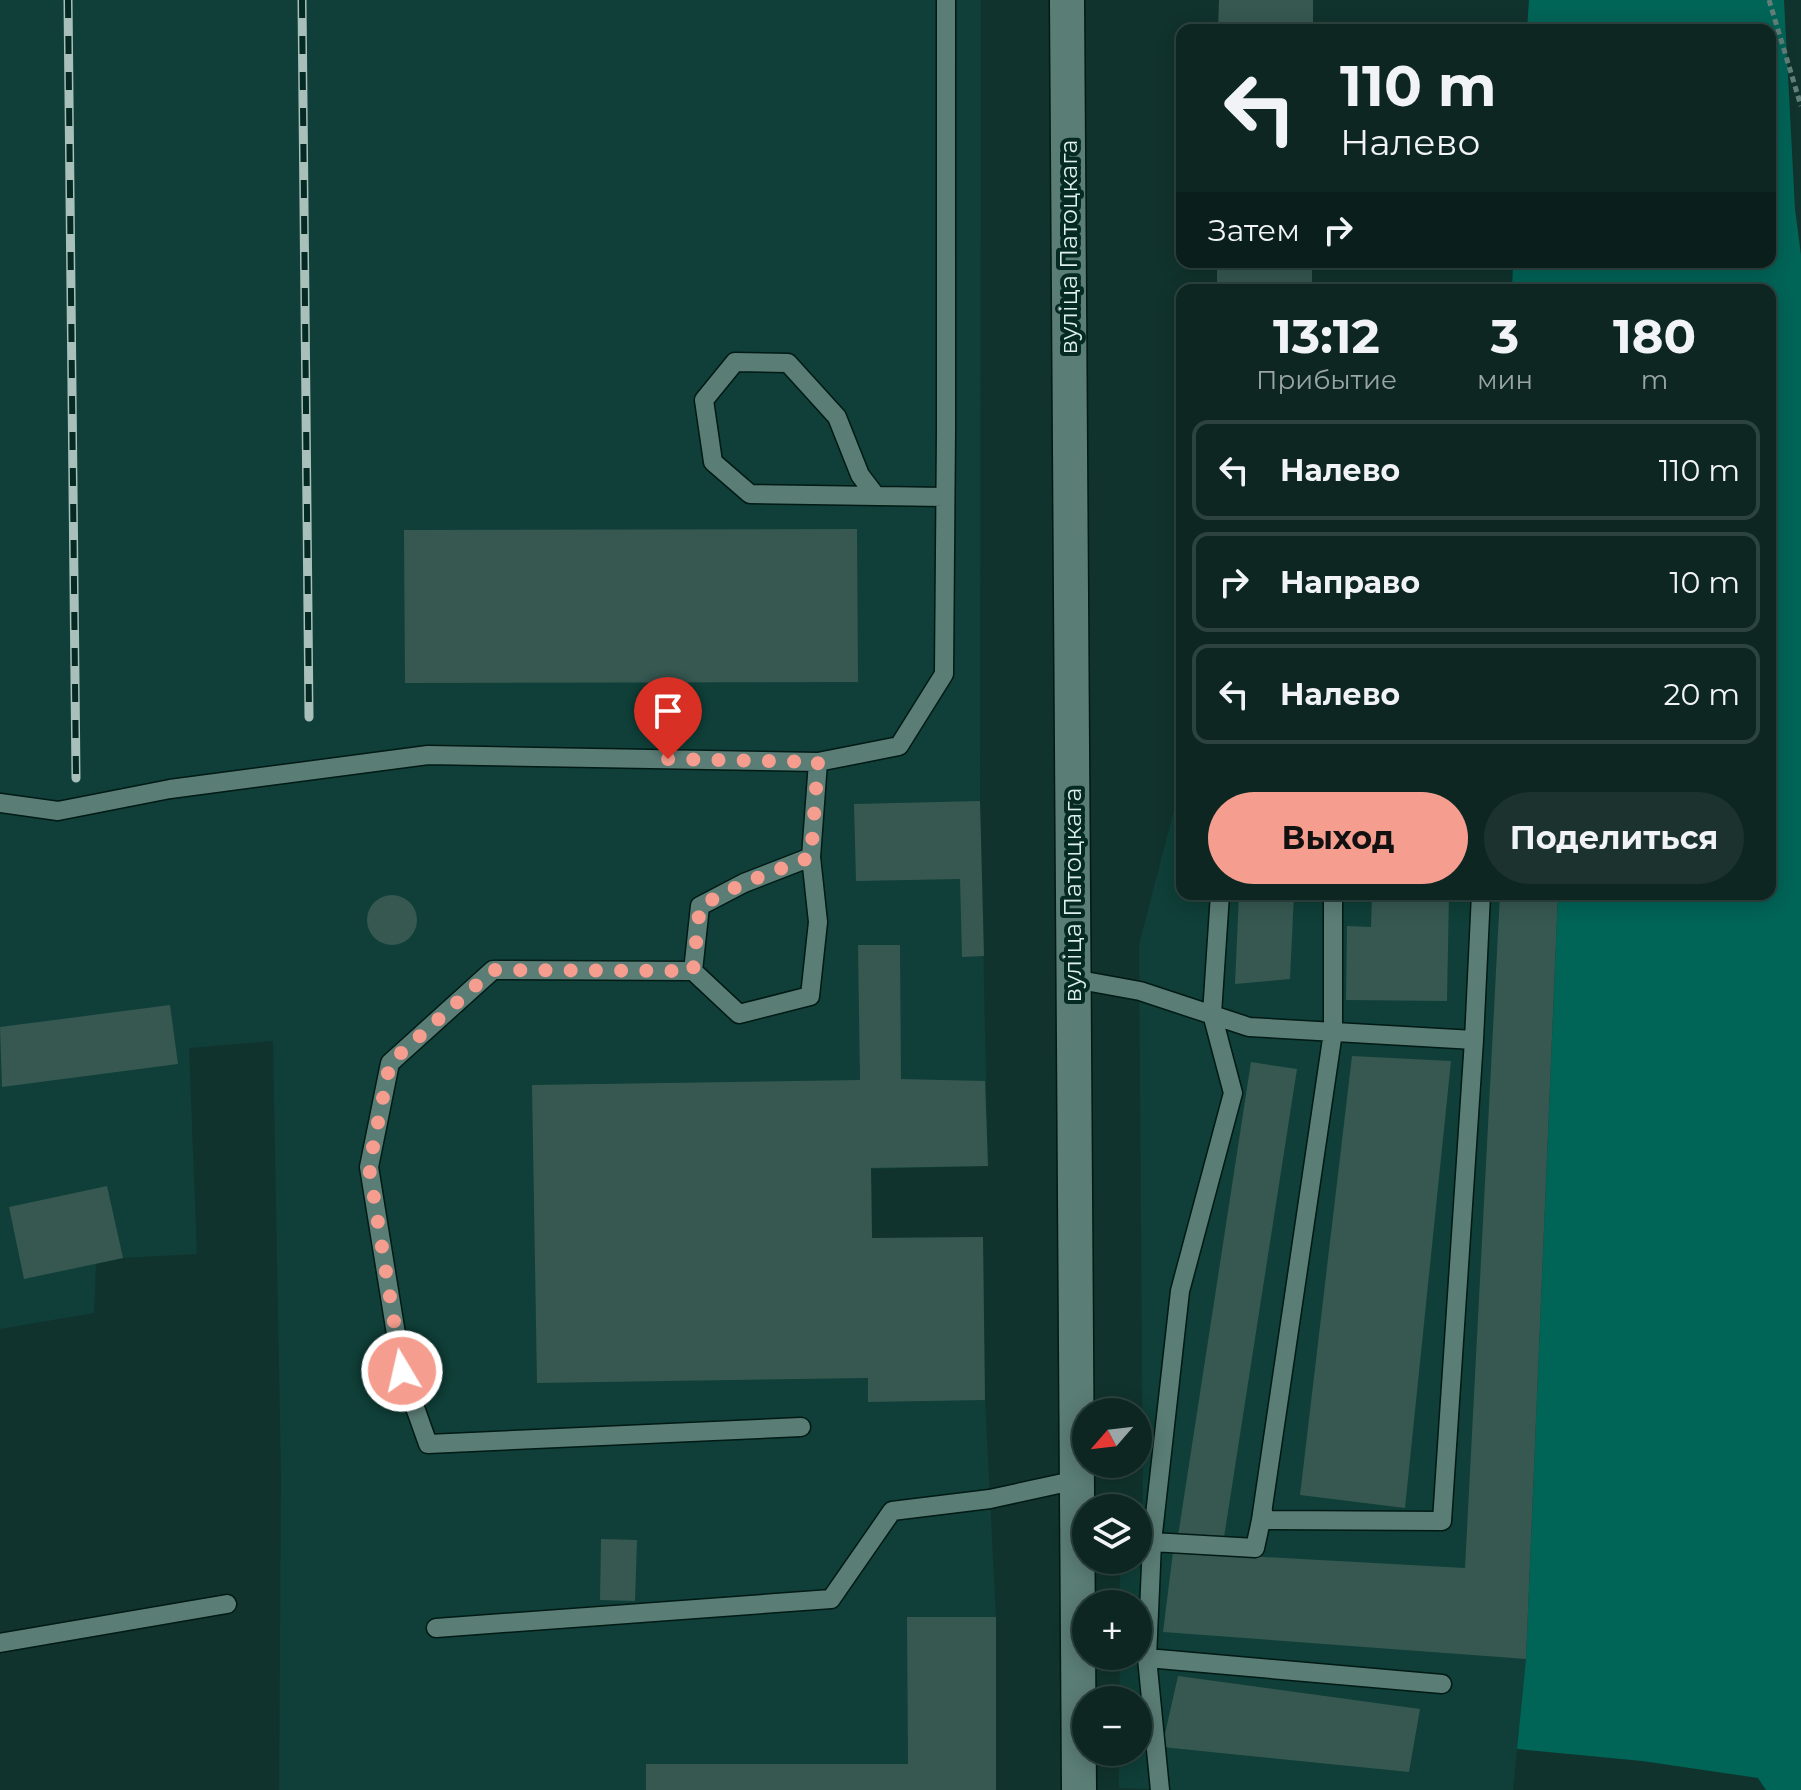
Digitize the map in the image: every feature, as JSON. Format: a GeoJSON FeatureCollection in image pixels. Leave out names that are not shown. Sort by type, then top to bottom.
{"type":"FeatureCollection","features":[{"type":"Feature","properties":{"kind":"street","name":"вуліца Патоцкага"},"geometry":{"type":"LineString","coordinates":[[1067,0],[1079,1790]]}},
{"type":"Feature","properties":{"kind":"lane"},"geometry":{"type":"LineString","coordinates":[[0,803],[58,811],[170,789],[428,755],[818,762],[899,746],[944,674],[946,0]]}},
{"type":"Feature","properties":{"kind":"lane"},"geometry":{"type":"LineString","coordinates":[[876,496],[860,475],[837,417],[788,363],[735,362],[704,400],[713,462],[750,494],[876,496],[945,497]]}},
{"type":"Feature","properties":{"kind":"lane"},"geometry":{"type":"LineString","coordinates":[[801,1427],[428,1444],[402,1371],[369,1167],[390,1063],[493,970],[693,971],[739,1014],[810,996],[818,922],[811,857],[818,762]]}},
{"type":"Feature","properties":{"kind":"lane"},"geometry":{"type":"LineString","coordinates":[[693,971],[700,906],[744,883],[811,857]]}},
{"type":"Feature","properties":{"kind":"lane"},"geometry":{"type":"LineString","coordinates":[[1220,900],[1212,1014],[1233,1093],[1180,1291],[1152,1542],[1255,1548],[1263,1510]]}},
{"type":"Feature","properties":{"kind":"lane"},"geometry":{"type":"LineString","coordinates":[[1333,900],[1333,1032],[1261,1520],[1442,1521],[1481,900]]}},
{"type":"Feature","properties":{"kind":"lane"},"geometry":{"type":"LineString","coordinates":[[1074,979],[1140,991],[1249,1027],[1474,1040]]}},
{"type":"Feature","properties":{"kind":"lane"},"geometry":{"type":"LineString","coordinates":[[436,1628],[831,1599],[892,1511],[990,1499],[1077,1480]]}},
{"type":"Feature","properties":{"kind":"lane"},"geometry":{"type":"LineString","coordinates":[[0,1643],[227,1604]]}},
{"type":"Feature","properties":{"kind":"lane"},"geometry":{"type":"LineString","coordinates":[[1152,1658],[1442,1684]]}},
{"type":"Feature","properties":{"kind":"lane"},"geometry":{"type":"LineString","coordinates":[[1148,1670],[1160,1790]]}},
{"type":"Feature","properties":{"kind":"path"},"geometry":{"type":"LineString","coordinates":[[1769,0],[1801,106]]}},
{"type":"Feature","properties":{"kind":"shaded area"},"geometry":{"type":"Polygon","coordinates":[[[0,0],[981,0],[980,801],[988,1166],[871,1169],[872,1238],[983,1237],[985,1400],[996,1617],[996,1790],[279,1790],[281,1478],[273,1041],[189,1048],[197,1254],[123,1258],[96,1264],[94,1313],[0,1329],[0,0]]]}},
{"type":"Feature","properties":{"kind":"shaded area"},"geometry":{"type":"Polygon","coordinates":[[[1176,802],[1176,900],[1558,900],[1526,1659],[1513,1790],[1119,1788],[1119,1766],[1152,1766],[1152,1686],[1119,1686],[1120,1670],[1152,1670],[1152,1590],[1120,1590],[1120,1574],[1152,1574],[1152,1494],[1143,1494],[1143,1478],[1152,1478],[1152,1398],[1142,1398],[1139,945],[1176,802]]]}},
{"type":"Feature","properties":{"kind":"green space"},"geometry":{"type":"Polygon","coordinates":[[[1529,0],[1784,0],[1795,209],[1801,255],[1801,1790],[1766,1790],[1758,1778],[1642,1761],[1517,1749],[1526,1659],[1558,900],[1776,900],[1776,284],[1512,284],[1513,268],[1776,268],[1776,24],[1527,24],[1529,0]]]}},
{"type":"Feature","properties":{"kind":"building"},"geometry":{"type":"Polygon","coordinates":[[[1219,0],[1313,0],[1313,24],[1218,24],[1219,0]]]}},
{"type":"Feature","properties":{"kind":"building"},"geometry":{"type":"Polygon","coordinates":[[[1217,268],[1312,268],[1312,284],[1217,284],[1217,268]]]}},
{"type":"Feature","properties":{"kind":"building"},"geometry":{"type":"Polygon","coordinates":[[[857,529],[858,682],[405,683],[404,530],[857,529]]]}},
{"type":"Feature","properties":{"kind":"building"},"geometry":{"type":"Polygon","coordinates":[[[980,801],[984,956],[962,957],[960,879],[856,881],[854,804],[980,801]]]}},
{"type":"Feature","properties":{"kind":"building"},"geometry":{"type":"Polygon","coordinates":[[[392,895],[410,902],[417,920],[410,938],[392,945],[374,938],[367,920],[374,902],[392,895]]]}},
{"type":"Feature","properties":{"kind":"building"},"geometry":{"type":"Polygon","coordinates":[[[1239,900],[1294,900],[1290,979],[1235,984],[1239,900]]]}},
{"type":"Feature","properties":{"kind":"building"},"geometry":{"type":"Polygon","coordinates":[[[1372,900],[1449,900],[1447,1001],[1346,1000],[1347,926],[1371,927],[1372,900]]]}},
{"type":"Feature","properties":{"kind":"building"},"geometry":{"type":"Polygon","coordinates":[[[1500,900],[1558,900],[1526,1659],[1163,1632],[1173,1552],[1465,1568],[1500,900]]]}},
{"type":"Feature","properties":{"kind":"building"},"geometry":{"type":"Polygon","coordinates":[[[858,945],[900,945],[901,1079],[985,1081],[988,1166],[871,1168],[872,1238],[983,1237],[985,1400],[868,1402],[868,1378],[537,1383],[532,1085],[860,1080],[858,945]]]}},
{"type":"Feature","properties":{"kind":"building"},"geometry":{"type":"Polygon","coordinates":[[[170,1005],[178,1064],[2,1087],[0,1027],[170,1005]]]}},
{"type":"Feature","properties":{"kind":"building"},"geometry":{"type":"Polygon","coordinates":[[[1352,1056],[1451,1061],[1405,1508],[1300,1495],[1352,1056]]]}},
{"type":"Feature","properties":{"kind":"building"},"geometry":{"type":"Polygon","coordinates":[[[1251,1062],[1297,1069],[1223,1544],[1178,1536],[1251,1062]]]}},
{"type":"Feature","properties":{"kind":"building"},"geometry":{"type":"Polygon","coordinates":[[[107,1186],[123,1258],[24,1279],[9,1207],[107,1186]]]}},
{"type":"Feature","properties":{"kind":"building"},"geometry":{"type":"Polygon","coordinates":[[[601,1539],[637,1540],[635,1601],[600,1600],[601,1539]]]}},
{"type":"Feature","properties":{"kind":"building"},"geometry":{"type":"Polygon","coordinates":[[[907,1617],[996,1617],[996,1790],[646,1790],[646,1764],[908,1764],[907,1617]]]}},
{"type":"Feature","properties":{"kind":"building"},"geometry":{"type":"Polygon","coordinates":[[[1178,1676],[1420,1709],[1409,1772],[1162,1747],[1178,1676]]]}},
{"type":"Feature","properties":{"kind":"railway"},"geometry":{"type":"LineString","coordinates":[[68,0],[76,778]]}},
{"type":"Feature","properties":{"kind":"railway"},"geometry":{"type":"LineString","coordinates":[[302,0],[309,717]]}},
{"type":"Feature","properties":{"kind":"route"},"geometry":{"type":"LineString","coordinates":[[402,1371],[369,1167],[390,1063],[493,970],[693,971],[700,906],[744,883],[811,857],[818,762],[668,759]]}}]}
